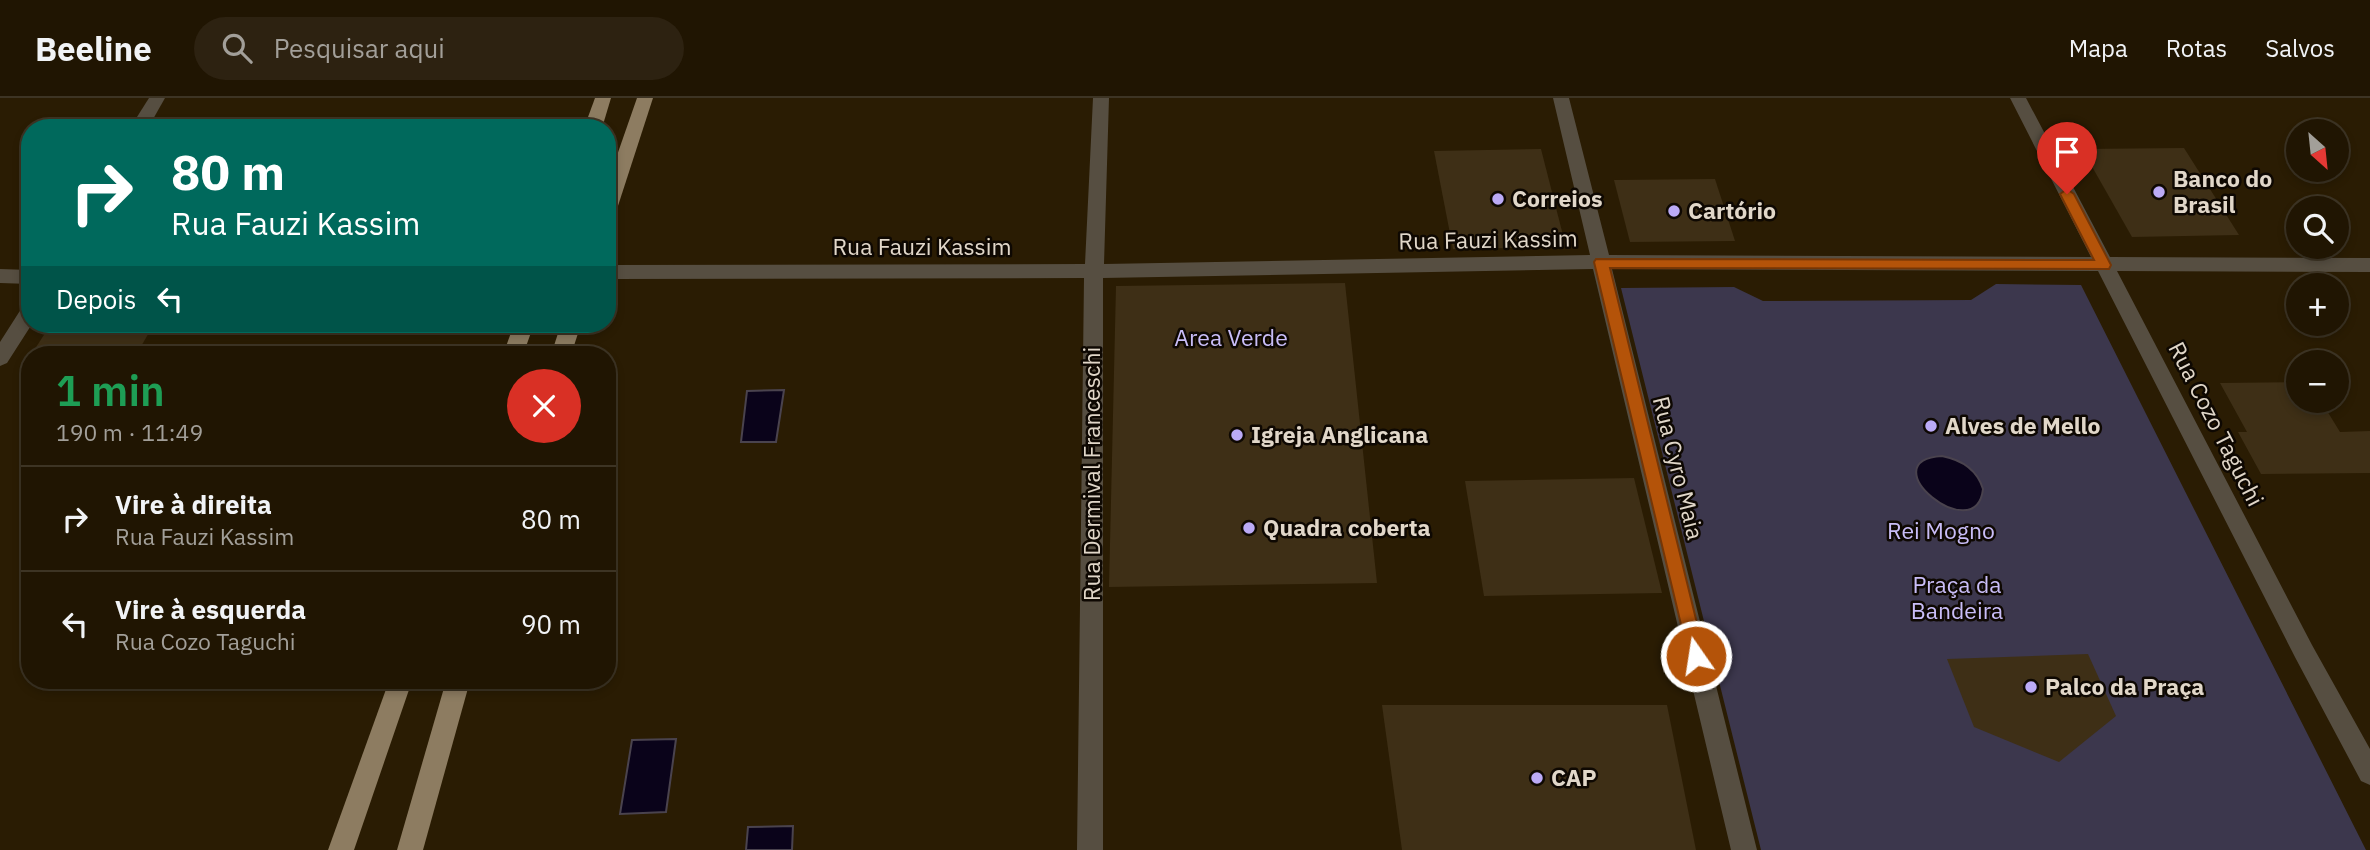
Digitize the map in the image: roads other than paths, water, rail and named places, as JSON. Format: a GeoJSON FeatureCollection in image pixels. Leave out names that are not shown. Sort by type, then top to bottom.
{"type":"FeatureCollection","features":[{"type":"Feature","properties":{"kind":"main road"},"geometry":{"type":"LineString","coordinates":[[596,119],[603,98]]}},
{"type":"Feature","properties":{"kind":"main road"},"geometry":{"type":"LineString","coordinates":[[616,185],[645,98]]}},
{"type":"Feature","properties":{"kind":"main road"},"geometry":{"type":"LineString","coordinates":[[341,850],[397,689]]}},
{"type":"Feature","properties":{"kind":"main road"},"geometry":{"type":"LineString","coordinates":[[410,850],[456,689]]}},
{"type":"Feature","properties":{"kind":"street"},"geometry":{"type":"LineString","coordinates":[[144,119],[157,98]]}},
{"type":"Feature","properties":{"kind":"street","name":"Rua Dermival Franceschi"},"geometry":{"type":"LineString","coordinates":[[1090,850],[1094,271],[1101,98]]}},
{"type":"Feature","properties":{"kind":"street","name":"Rua Cyro Maia"},"geometry":{"type":"LineString","coordinates":[[1561,98],[1744,850]]}},
{"type":"Feature","properties":{"kind":"street","name":"Rua Cozo Taguchi"},"geometry":{"type":"LineString","coordinates":[[2018,98],[2304,652],[2370,773]]}},
{"type":"Feature","properties":{"kind":"street","name":"Rua Fauzi Kassim"},"geometry":{"type":"LineString","coordinates":[[616,272],[1094,271],[1601,262],[2370,265]]}},
{"type":"Feature","properties":{"kind":"street"},"geometry":{"type":"LineString","coordinates":[[0,276],[21,276]]}},
{"type":"Feature","properties":{"kind":"street"},"geometry":{"type":"LineString","coordinates":[[0,358],[21,325]]}},
{"type":"Feature","properties":{"kind":"place","name":"Banco do Brasil"},"geometry":{"type":"Point","coordinates":[2159,192]}},
{"type":"Feature","properties":{"kind":"place","name":"Correios"},"geometry":{"type":"Point","coordinates":[1498,199]}},
{"type":"Feature","properties":{"kind":"place","name":"Cartório"},"geometry":{"type":"Point","coordinates":[1674,211]}},
{"type":"Feature","properties":{"kind":"place","name":"Alves de Mello"},"geometry":{"type":"Point","coordinates":[1931,426]}},
{"type":"Feature","properties":{"kind":"place","name":"Igreja Anglicana"},"geometry":{"type":"Point","coordinates":[1237,435]}},
{"type":"Feature","properties":{"kind":"place","name":"Quadra coberta"},"geometry":{"type":"Point","coordinates":[1249,528]}},
{"type":"Feature","properties":{"kind":"place","name":"Palco da Praça"},"geometry":{"type":"Point","coordinates":[2031,687]}},
{"type":"Feature","properties":{"kind":"place","name":"CAP"},"geometry":{"type":"Point","coordinates":[1537,778]}},
{"type":"Feature","properties":{"kind":"park label","name":"Area Verde"},"geometry":{"type":"Point","coordinates":[1231,338]}},
{"type":"Feature","properties":{"kind":"park label","name":"Rei Mogno"},"geometry":{"type":"Point","coordinates":[1941,531]}},
{"type":"Feature","properties":{"kind":"park label","name":"Praça da Bandeira"},"geometry":{"type":"Point","coordinates":[1957,598]}}]}
